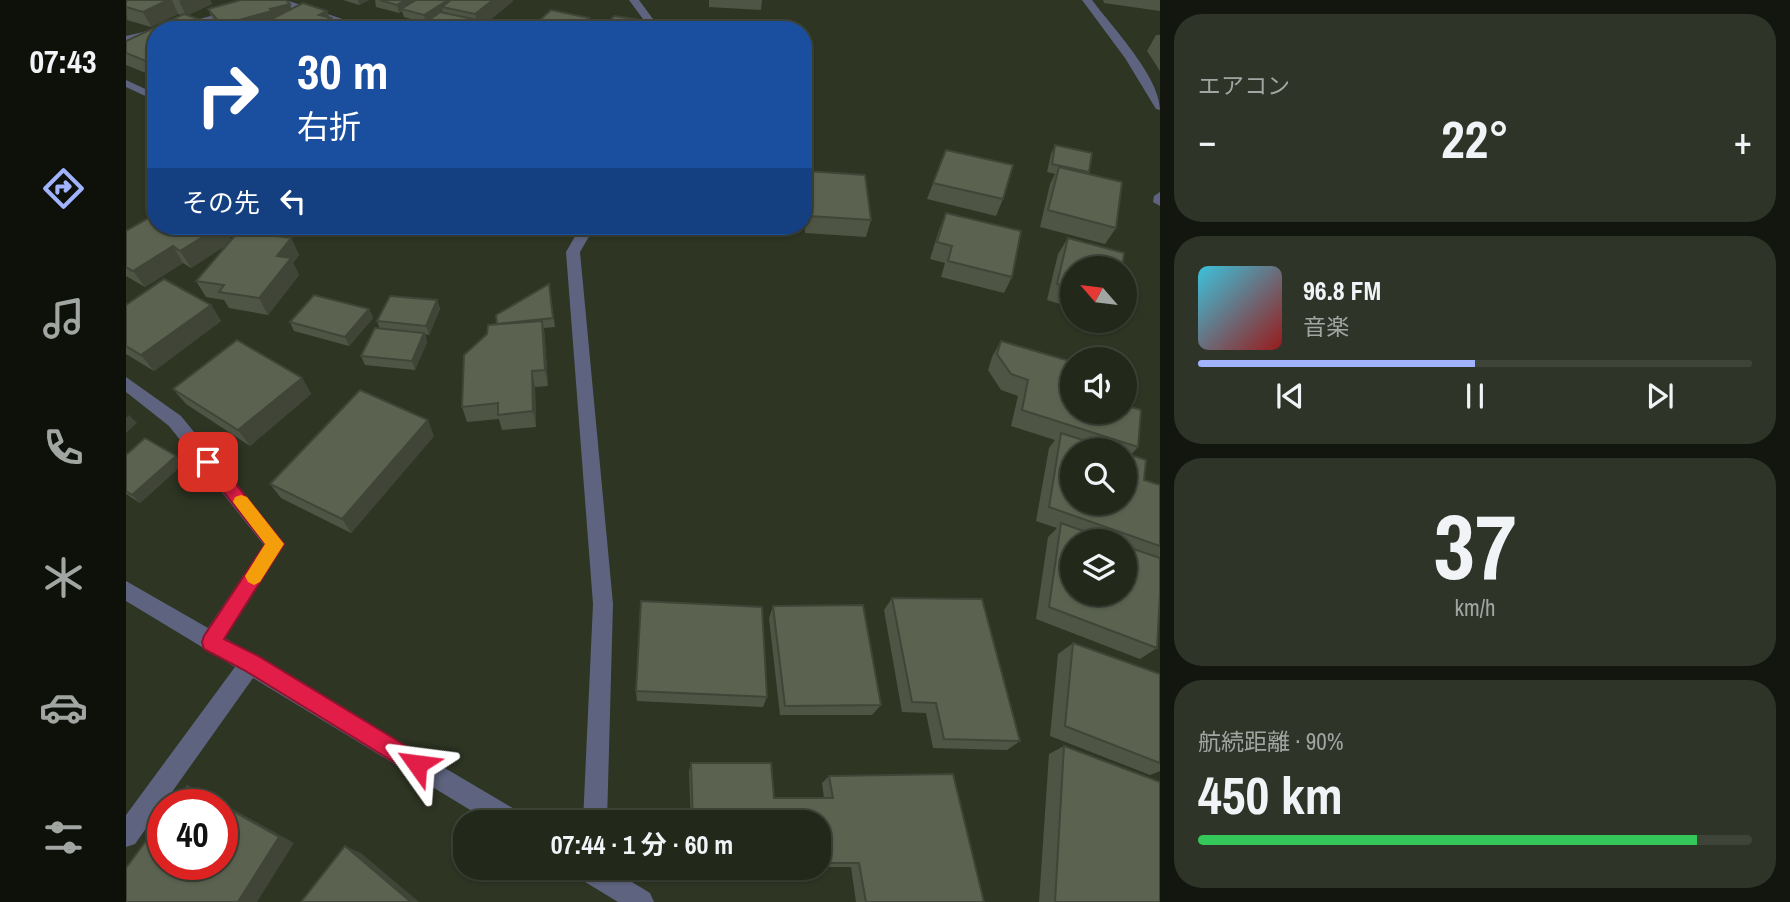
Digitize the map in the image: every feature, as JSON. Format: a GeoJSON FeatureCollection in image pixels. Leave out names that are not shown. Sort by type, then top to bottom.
{"type":"FeatureCollection","features":[{"type":"Feature","properties":{"kind":"street"},"geometry":{"type":"LineString","coordinates":[[634,0],[649,21]]}},
{"type":"Feature","properties":{"kind":"street"},"geometry":{"type":"LineString","coordinates":[[1087,0],[1130,57],[1160,107]]}},
{"type":"Feature","properties":{"kind":"street"},"geometry":{"type":"LineString","coordinates":[[200,21],[280,1],[342,21]]}},
{"type":"Feature","properties":{"kind":"street"},"geometry":{"type":"LineString","coordinates":[[127,38],[147,34]]}},
{"type":"Feature","properties":{"kind":"street"},"geometry":{"type":"LineString","coordinates":[[126,83],[147,94]]}},
{"type":"Feature","properties":{"kind":"street"},"geometry":{"type":"LineString","coordinates":[[1160,196],[1160,202]]}},
{"type":"Feature","properties":{"kind":"street"},"geometry":{"type":"LineString","coordinates":[[583,235],[573,252],[603,604],[595,810]]}},
{"type":"Feature","properties":{"kind":"street"},"geometry":{"type":"LineString","coordinates":[[126,383],[175,421],[275,544],[211,642]]}},
{"type":"Feature","properties":{"kind":"street"},"geometry":{"type":"LineString","coordinates":[[126,590],[492,810]]}},
{"type":"Feature","properties":{"kind":"street"},"geometry":{"type":"LineString","coordinates":[[126,835],[251,663]]}},
{"type":"Feature","properties":{"kind":"street"},"geometry":{"type":"LineString","coordinates":[[608,880],[641,902]]}},
{"type":"Feature","properties":{"kind":"building"},"geometry":{"type":"Polygon","coordinates":[[[128,0],[168,0],[143,12],[126,7],[128,0]]]}},
{"type":"Feature","properties":{"kind":"building"},"geometry":{"type":"Polygon","coordinates":[[[241,0],[286,0],[290,4],[235,21],[218,21],[208,9],[241,0]]]}},
{"type":"Feature","properties":{"kind":"building"},"geometry":{"type":"Polygon","coordinates":[[[380,0],[405,0],[397,5],[380,0]]]}},
{"type":"Feature","properties":{"kind":"building"},"geometry":{"type":"Polygon","coordinates":[[[416,0],[448,0],[424,15],[401,9],[416,0]]]}},
{"type":"Feature","properties":{"kind":"building"},"geometry":{"type":"Polygon","coordinates":[[[451,0],[493,0],[475,14],[442,7],[451,0]]]}},
{"type":"Feature","properties":{"kind":"building"},"geometry":{"type":"Polygon","coordinates":[[[303,3],[327,11],[319,15],[331,18],[325,21],[268,21],[303,3]]]}},
{"type":"Feature","properties":{"kind":"building"},"geometry":{"type":"Polygon","coordinates":[[[551,10],[589,18],[586,21],[539,21],[551,10]]]}},
{"type":"Feature","properties":{"kind":"building"},"geometry":{"type":"Polygon","coordinates":[[[440,12],[473,19],[470,21],[428,21],[440,12]]]}},
{"type":"Feature","properties":{"kind":"building"},"geometry":{"type":"Polygon","coordinates":[[[184,14],[203,21],[169,21],[184,14]]]}},
{"type":"Feature","properties":{"kind":"building"},"geometry":{"type":"Polygon","coordinates":[[[614,16],[647,21],[610,21],[614,16]]]}},
{"type":"Feature","properties":{"kind":"building"},"geometry":{"type":"Polygon","coordinates":[[[147,31],[147,62],[126,53],[126,41],[147,31]]]}},
{"type":"Feature","properties":{"kind":"building"},"geometry":{"type":"Polygon","coordinates":[[[1055,145],[1092,153],[1089,172],[1052,164],[1055,145]]]}},
{"type":"Feature","properties":{"kind":"building"},"geometry":{"type":"Polygon","coordinates":[[[946,150],[1013,165],[1003,199],[933,183],[946,150]]]}},
{"type":"Feature","properties":{"kind":"building"},"geometry":{"type":"Polygon","coordinates":[[[1059,167],[1122,182],[1116,228],[1048,210],[1059,167]]]}},
{"type":"Feature","properties":{"kind":"building"},"geometry":{"type":"Polygon","coordinates":[[[812,171],[865,175],[871,220],[812,216],[812,171]]]}},
{"type":"Feature","properties":{"kind":"building"},"geometry":{"type":"Polygon","coordinates":[[[946,213],[1021,231],[1012,277],[948,261],[952,246],[937,242],[946,213]]]}},
{"type":"Feature","properties":{"kind":"building"},"geometry":{"type":"Polygon","coordinates":[[[147,219],[147,235],[206,235],[180,251],[173,246],[133,271],[126,267],[126,231],[147,219]]]}},
{"type":"Feature","properties":{"kind":"building"},"geometry":{"type":"Polygon","coordinates":[[[236,235],[291,238],[277,256],[291,258],[259,298],[219,292],[224,285],[196,281],[236,235]]]}},
{"type":"Feature","properties":{"kind":"building"},"geometry":{"type":"Polygon","coordinates":[[[1068,238],[1124,253],[1124,256],[1064,256],[1068,238]]]}},
{"type":"Feature","properties":{"kind":"building"},"geometry":{"type":"Polygon","coordinates":[[[164,279],[211,305],[141,355],[126,346],[126,305],[164,279]]]}},
{"type":"Feature","properties":{"kind":"building"},"geometry":{"type":"Polygon","coordinates":[[[549,284],[553,318],[497,324],[496,315],[549,284]]]}},
{"type":"Feature","properties":{"kind":"building"},"geometry":{"type":"Polygon","coordinates":[[[314,295],[369,309],[345,337],[290,322],[314,295]]]}},
{"type":"Feature","properties":{"kind":"building"},"geometry":{"type":"Polygon","coordinates":[[[390,296],[437,300],[426,326],[377,321],[390,296]]]}},
{"type":"Feature","properties":{"kind":"building"},"geometry":{"type":"Polygon","coordinates":[[[542,321],[545,370],[532,371],[533,411],[498,415],[498,403],[462,407],[464,355],[487,334],[488,325],[542,321]]]}},
{"type":"Feature","properties":{"kind":"building"},"geometry":{"type":"Polygon","coordinates":[[[375,328],[424,333],[412,361],[361,356],[375,328]]]}},
{"type":"Feature","properties":{"kind":"building"},"geometry":{"type":"Polygon","coordinates":[[[237,340],[302,378],[238,430],[173,389],[237,340]]]}},
{"type":"Feature","properties":{"kind":"building"},"geometry":{"type":"Polygon","coordinates":[[[1001,341],[1060,358],[1060,422],[1022,410],[1028,380],[1011,374],[997,354],[1001,341]]]}},
{"type":"Feature","properties":{"kind":"building"},"geometry":{"type":"Polygon","coordinates":[[[360,390],[428,420],[342,519],[270,484],[360,390]]]}},
{"type":"Feature","properties":{"kind":"building"},"geometry":{"type":"Polygon","coordinates":[[[1137,409],[1141,410],[1138,447],[1137,438],[1110,438],[1066,424],[1137,424],[1137,409]]]}},
{"type":"Feature","properties":{"kind":"building"},"geometry":{"type":"Polygon","coordinates":[[[1061,433],[1077,438],[1060,438],[1061,433]]]}},
{"type":"Feature","properties":{"kind":"building"},"geometry":{"type":"Polygon","coordinates":[[[145,438],[176,456],[132,495],[126,491],[126,455],[145,438]]]}},
{"type":"Feature","properties":{"kind":"building"},"geometry":{"type":"Polygon","coordinates":[[[1060,439],[1060,511],[1049,507],[1060,439]]]}},
{"type":"Feature","properties":{"kind":"building"},"geometry":{"type":"Polygon","coordinates":[[[1137,457],[1146,460],[1144,480],[1160,485],[1160,546],[1137,538],[1137,529],[1112,529],[1072,515],[1137,515],[1137,457]]]}},
{"type":"Feature","properties":{"kind":"building"},"geometry":{"type":"Polygon","coordinates":[[[1061,523],[1078,529],[1060,529],[1061,523]]]}},
{"type":"Feature","properties":{"kind":"building"},"geometry":{"type":"Polygon","coordinates":[[[1060,530],[1060,606],[1137,606],[1137,550],[1160,558],[1157,648],[1049,607],[1060,530]]]}},
{"type":"Feature","properties":{"kind":"building"},"geometry":{"type":"Polygon","coordinates":[[[892,598],[982,599],[1020,741],[944,739],[936,703],[912,702],[892,598]]]}},
{"type":"Feature","properties":{"kind":"building"},"geometry":{"type":"Polygon","coordinates":[[[641,601],[762,607],[767,697],[636,691],[641,601]]]}},
{"type":"Feature","properties":{"kind":"building"},"geometry":{"type":"Polygon","coordinates":[[[863,605],[881,705],[785,706],[773,606],[863,605]]]}},
{"type":"Feature","properties":{"kind":"building"},"geometry":{"type":"Polygon","coordinates":[[[1073,643],[1160,674],[1160,763],[1065,726],[1073,643]]]}},
{"type":"Feature","properties":{"kind":"building"},"geometry":{"type":"Polygon","coordinates":[[[1064,746],[1160,782],[1160,902],[1055,902],[1064,746]]]}},
{"type":"Feature","properties":{"kind":"building"},"geometry":{"type":"Polygon","coordinates":[[[691,763],[771,763],[774,798],[833,798],[829,776],[953,774],[984,902],[866,902],[859,863],[831,863],[831,810],[693,810],[691,763]]]}},
{"type":"Feature","properties":{"kind":"building"},"geometry":{"type":"Polygon","coordinates":[[[238,814],[279,837],[238,902],[126,902],[126,868],[147,840],[147,880],[238,880],[238,814]]]}},
{"type":"Feature","properties":{"kind":"building"},"geometry":{"type":"Polygon","coordinates":[[[345,846],[411,902],[301,902],[345,846]]]}},
{"type":"Feature","properties":{"kind":"slow traffic"},"geometry":{"type":"LineString","coordinates":[[241,502],[275,544],[254,576]]}},
{"type":"Feature","properties":{"kind":"route"},"geometry":{"type":"LineString","coordinates":[[208,462],[275,544],[211,642],[251,663],[417,764]]}}]}
